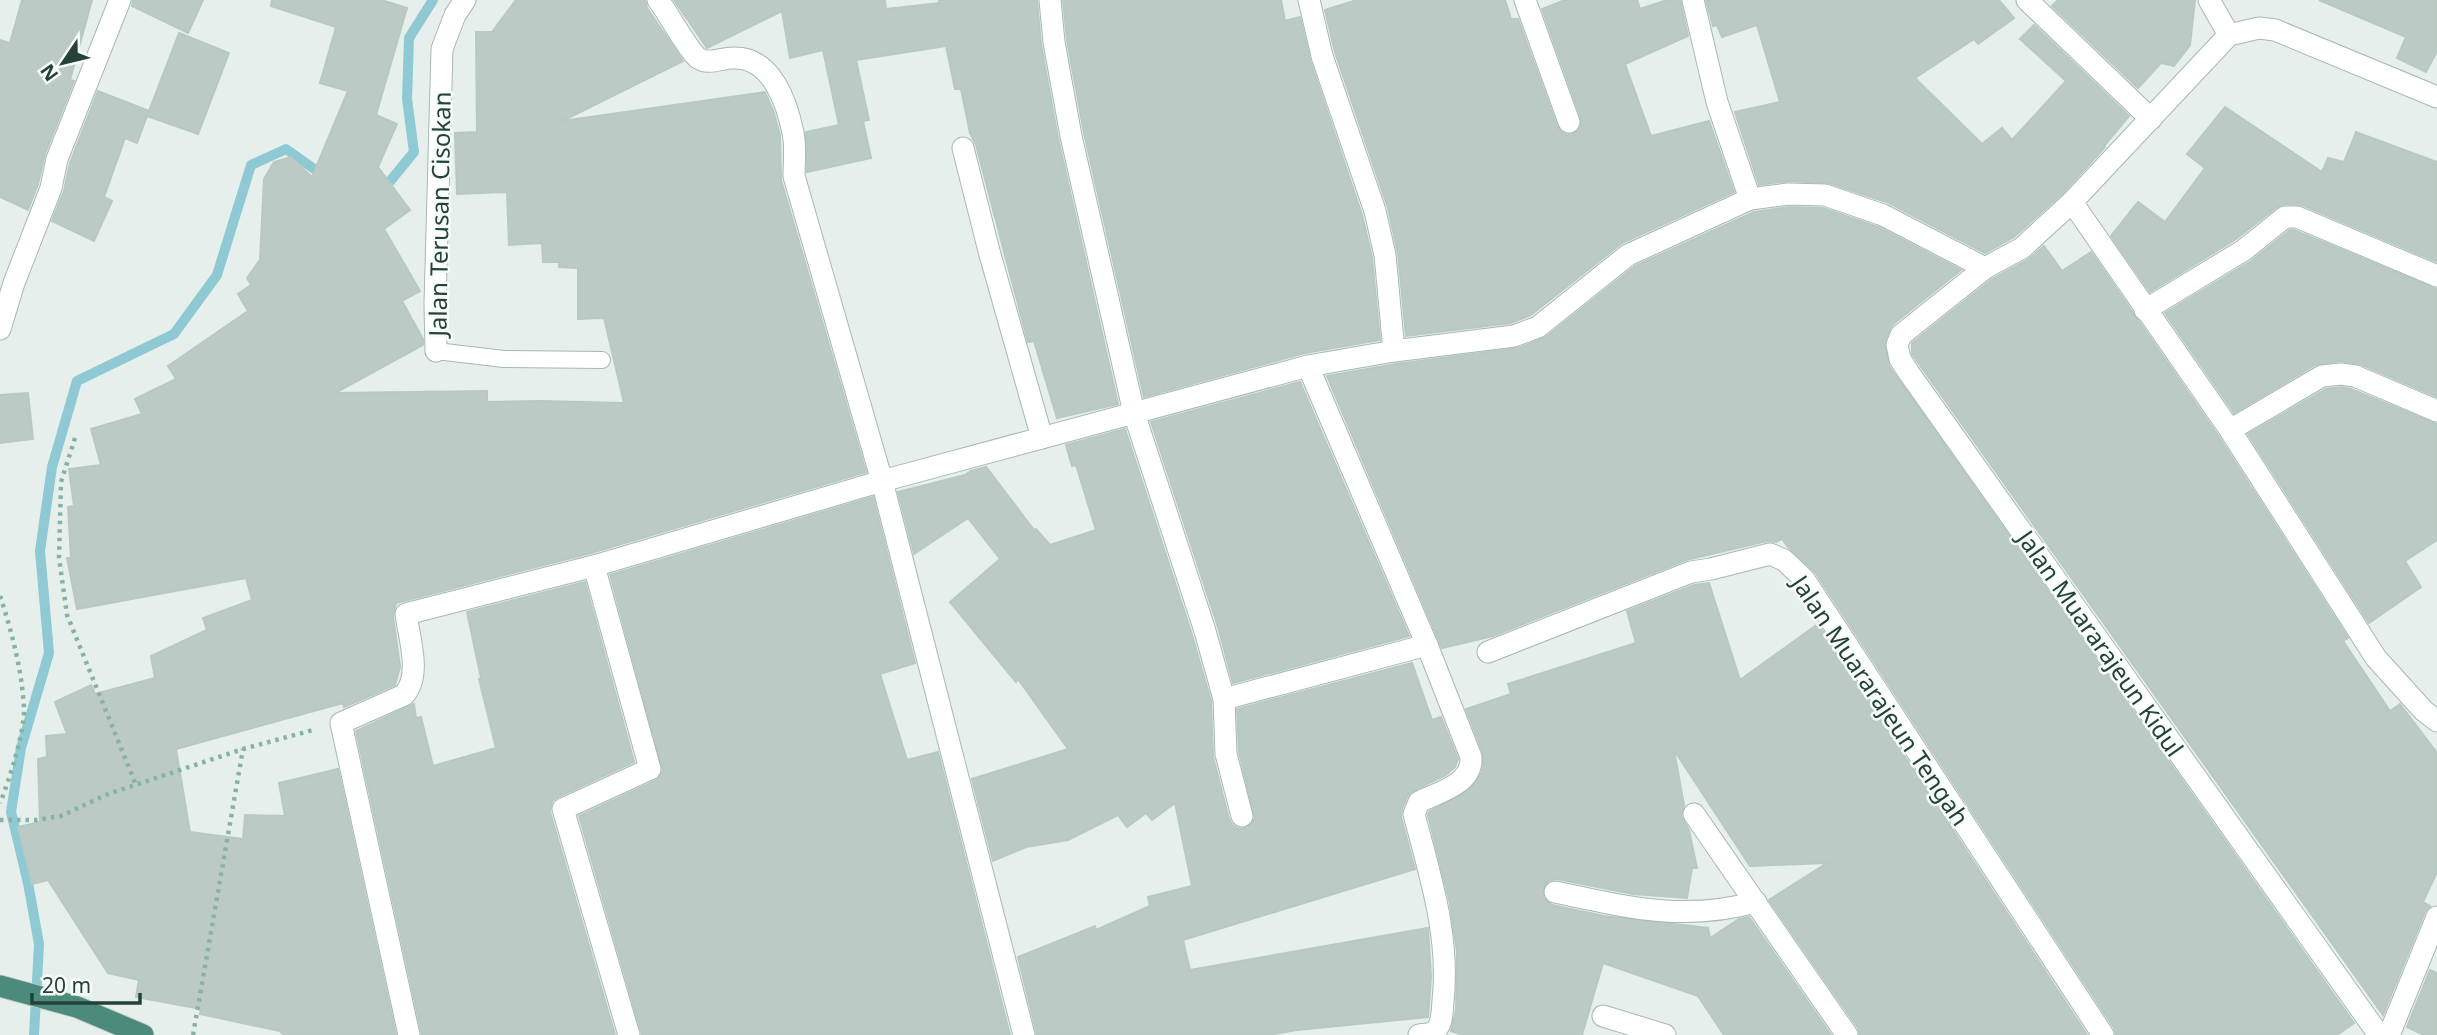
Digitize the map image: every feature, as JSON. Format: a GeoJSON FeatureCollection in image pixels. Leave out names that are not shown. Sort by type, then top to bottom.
{"type":"FeatureCollection","features":[{"type":"Feature","properties":{"kind":"highway"},"geometry":{"type":"LineString","coordinates":[[8,988],[77,1007],[143,1035]]}},
{"type":"Feature","properties":{"kind":"street"},"geometry":{"type":"LineString","coordinates":[[0,329],[14,283],[51,188],[57,159],[120,0]]}},
{"type":"Feature","properties":{"kind":"street","name":"Jalan Terusan Cisokan"},"geometry":{"type":"LineString","coordinates":[[436,351],[442,49],[455,15],[465,0]]}},
{"type":"Feature","properties":{"kind":"street"},"geometry":{"type":"LineString","coordinates":[[658,0],[697,57],[711,62],[738,57],[766,71],[779,92],[794,135],[794,176],[882,481],[1024,1035]]}},
{"type":"Feature","properties":{"kind":"street"},"geometry":{"type":"LineString","coordinates":[[1050,0],[1054,42],[1071,136],[1134,413],[1205,631],[1224,699],[1226,754],[1242,816]]}},
{"type":"Feature","properties":{"kind":"street"},"geometry":{"type":"LineString","coordinates":[[1309,0],[1322,56],[1375,211],[1383,244],[1388,271],[1394,351]]}},
{"type":"Feature","properties":{"kind":"street"},"geometry":{"type":"LineString","coordinates":[[1525,0],[1569,122]]}},
{"type":"Feature","properties":{"kind":"street"},"geometry":{"type":"LineString","coordinates":[[1693,0],[1717,102],[1750,199]]}},
{"type":"Feature","properties":{"kind":"street"},"geometry":{"type":"LineString","coordinates":[[2027,0],[2151,119]]}},
{"type":"Feature","properties":{"kind":"street"},"geometry":{"type":"LineString","coordinates":[[2209,0],[2229,34],[2259,28],[2275,30],[2437,97]]}},
{"type":"Feature","properties":{"kind":"street","name":"Jalan Muararajeun Kidul"},"geometry":{"type":"LineString","coordinates":[[2229,34],[2072,202],[2022,248],[1985,268],[1901,335],[1897,345],[1900,359],[2379,1035]]}},
{"type":"Feature","properties":{"kind":"street"},"geometry":{"type":"LineString","coordinates":[[963,148],[1042,438]]}},
{"type":"Feature","properties":{"kind":"street"},"geometry":{"type":"LineString","coordinates":[[409,1035],[341,723],[404,695],[409,690],[414,677],[406,614],[594,566],[882,481],[1308,366],[1394,351],[1514,336],[1538,327],[1628,255],[1750,199],[1788,194],[1825,195],[1882,215],[1985,268]]}},
{"type":"Feature","properties":{"kind":"street"},"geometry":{"type":"LineString","coordinates":[[2072,202],[2230,430],[2376,658],[2424,711],[2437,721]]}},
{"type":"Feature","properties":{"kind":"street"},"geometry":{"type":"LineString","coordinates":[[2145,310],[2244,250],[2284,217],[2297,217],[2437,276]]}},
{"type":"Feature","properties":{"kind":"street"},"geometry":{"type":"LineString","coordinates":[[1308,366],[1427,645],[1471,757],[1469,773],[1462,780],[1419,802],[1415,808],[1414,814],[1442,925],[1446,978],[1441,1020],[1436,1030],[1430,1034],[1419,1035]]}},
{"type":"Feature","properties":{"kind":"street"},"geometry":{"type":"LineString","coordinates":[[2230,430],[2322,376],[2341,374],[2355,376],[2437,411]]}},
{"type":"Feature","properties":{"kind":"street","name":"Jalan Muararajeun Tengah"},"geometry":{"type":"LineString","coordinates":[[1488,652],[1701,570],[1770,554],[1784,560],[1804,579],[2103,1035]]}},
{"type":"Feature","properties":{"kind":"street"},"geometry":{"type":"LineString","coordinates":[[594,566],[649,769],[563,809],[629,1035]]}},
{"type":"Feature","properties":{"kind":"street"},"geometry":{"type":"LineString","coordinates":[[1224,699],[1427,645]]}},
{"type":"Feature","properties":{"kind":"street"},"geometry":{"type":"LineString","coordinates":[[1694,814],[1847,1035]]}},
{"type":"Feature","properties":{"kind":"street"},"geometry":{"type":"LineString","coordinates":[[1555,892],[1673,913],[1726,910],[1756,902]]}},
{"type":"Feature","properties":{"kind":"street"},"geometry":{"type":"LineString","coordinates":[[2389,1035],[2437,917]]}},
{"type":"Feature","properties":{"kind":"street"},"geometry":{"type":"LineString","coordinates":[[1603,1016],[1638,1031],[1665,1035]]}},
{"type":"Feature","properties":{"kind":"lane","name":"Jalan Terusan Cisokan"},"geometry":{"type":"LineString","coordinates":[[436,351],[504,359],[602,360]]}},
{"type":"Feature","properties":{"kind":"path"},"geometry":{"type":"LineString","coordinates":[[75,438],[61,482],[58,558],[66,615],[136,785]]}},
{"type":"Feature","properties":{"kind":"path"},"geometry":{"type":"LineString","coordinates":[[0,596],[9,623],[24,711],[10,779],[0,803]]}},
{"type":"Feature","properties":{"kind":"path"},"geometry":{"type":"LineString","coordinates":[[2,820],[36,820],[61,816],[108,794],[243,748],[341,723]]}},
{"type":"Feature","properties":{"kind":"path"},"geometry":{"type":"LineString","coordinates":[[193,1035],[243,748]]}},
{"type":"Feature","properties":{"kind":"building"},"geometry":{"type":"Polygon","coordinates":[[[22,0],[92,0],[70,80],[74,81],[45,154],[28,210],[0,197],[0,40],[10,43],[22,0]]]}},
{"type":"Feature","properties":{"kind":"building"},"geometry":{"type":"Polygon","coordinates":[[[133,0],[203,0],[188,33],[132,6],[133,0]]]}},
{"type":"Feature","properties":{"kind":"building"},"geometry":{"type":"Polygon","coordinates":[[[272,0],[381,0],[407,8],[376,115],[397,124],[378,167],[410,210],[384,229],[420,291],[402,301],[423,339],[423,345],[335,393],[487,391],[487,402],[624,403],[604,318],[578,319],[578,268],[559,267],[559,262],[543,262],[542,243],[509,245],[507,192],[457,194],[455,133],[477,132],[476,32],[492,32],[516,0],[645,0],[647,8],[683,61],[562,121],[765,92],[780,136],[781,180],[866,472],[591,553],[396,603],[393,616],[400,667],[395,685],[344,707],[343,703],[176,749],[190,832],[243,839],[245,815],[285,816],[279,783],[338,769],[396,1035],[284,1035],[280,1031],[200,1014],[201,1009],[136,997],[139,980],[108,973],[48,880],[32,884],[18,827],[40,822],[38,759],[47,757],[46,736],[67,734],[55,702],[91,685],[95,694],[155,678],[151,656],[207,630],[203,618],[252,600],[246,578],[77,609],[67,558],[71,558],[68,507],[74,506],[69,469],[101,465],[91,429],[142,414],[135,399],[176,379],[168,366],[248,311],[238,294],[251,285],[247,278],[260,260],[264,179],[274,162],[291,157],[312,177],[348,91],[320,83],[336,27],[271,6],[272,0]]]}},
{"type":"Feature","properties":{"kind":"building"},"geometry":{"type":"Polygon","coordinates":[[[674,0],[885,0],[886,9],[940,3],[939,0],[1037,0],[1041,44],[1058,138],[1118,404],[1057,418],[1034,341],[1028,342],[976,145],[970,133],[961,89],[955,89],[946,46],[856,60],[869,120],[863,121],[871,158],[807,172],[806,132],[839,125],[823,50],[790,58],[782,11],[707,48],[674,0]]]}},
{"type":"Feature","properties":{"kind":"building"},"geometry":{"type":"Polygon","coordinates":[[[1063,0],[1281,0],[1285,21],[1300,17],[1310,60],[1362,215],[1372,257],[1380,340],[1305,353],[1144,397],[1084,133],[1067,40],[1063,0]]]}},
{"type":"Feature","properties":{"kind":"building"},"geometry":{"type":"Polygon","coordinates":[[[1357,0],[1505,0],[1511,19],[1518,19],[1557,126],[1567,135],[1579,131],[1581,118],[1542,9],[1565,0],[1637,0],[1640,9],[1667,0],[1680,0],[1688,36],[1625,64],[1651,136],[1709,121],[1734,192],[1622,243],[1531,315],[1511,323],[1406,336],[1398,254],[1388,208],[1335,52],[1325,10],[1357,0]]]}},
{"type":"Feature","properties":{"kind":"building"},"geometry":{"type":"Polygon","coordinates":[[[1706,0],[1999,0],[2014,18],[1978,44],[1974,39],[1915,78],[1982,144],[2002,128],[2012,140],[2066,81],[2020,39],[2034,25],[2129,116],[2063,193],[2014,237],[1985,253],[1889,203],[1829,183],[1788,181],[1759,185],[1735,112],[1780,102],[1757,25],[1722,37],[1717,25],[1713,26],[1706,0]]]}},
{"type":"Feature","properties":{"kind":"building"},"geometry":{"type":"Polygon","coordinates":[[[2058,0],[2195,0],[2190,45],[2174,66],[2161,63],[2138,88],[2052,6],[2058,0]]]}},
{"type":"Feature","properties":{"kind":"building"},"geometry":{"type":"Polygon","coordinates":[[[2319,0],[2437,0],[2437,51],[2426,72],[2397,58],[2406,37],[2319,0]]]}},
{"type":"Feature","properties":{"kind":"building"},"geometry":{"type":"Polygon","coordinates":[[[179,33],[229,53],[198,134],[147,116],[137,143],[125,138],[104,197],[112,201],[94,241],[52,221],[64,191],[70,163],[98,91],[149,111],[179,33]]]}},
{"type":"Feature","properties":{"kind":"building"},"geometry":{"type":"Polygon","coordinates":[[[2225,107],[2322,172],[2328,158],[2344,162],[2356,132],[2437,162],[2437,262],[2302,205],[2285,204],[2277,207],[2236,239],[2150,292],[2111,236],[2138,202],[2165,222],[2205,168],[2187,154],[2225,107]]]}},
{"type":"Feature","properties":{"kind":"building"},"geometry":{"type":"Polygon","coordinates":[[[1789,207],[1823,208],[1878,227],[1961,270],[1892,325],[1885,341],[1889,366],[2354,1023],[2337,1035],[2116,1035],[2114,1028],[1815,572],[1782,539],[1686,560],[1493,636],[1442,648],[1327,376],[1519,348],[1546,337],[1635,266],[1754,212],[1789,207]]]}},
{"type":"Feature","properties":{"kind":"building"},"geometry":{"type":"Polygon","coordinates":[[[2290,230],[2437,289],[2437,397],[2360,364],[2340,361],[2315,365],[2234,413],[2165,313],[2251,261],[2290,230]]]}},
{"type":"Feature","properties":{"kind":"building"},"geometry":{"type":"Polygon","coordinates":[[[2044,246],[2062,271],[2091,252],[2219,437],[2348,638],[2343,641],[2390,711],[2400,704],[2437,753],[2437,872],[2423,902],[2430,906],[2425,912],[2383,1015],[1912,354],[1912,343],[1992,279],[2029,259],[2044,246]]]}},
{"type":"Feature","properties":{"kind":"building"},"geometry":{"type":"Polygon","coordinates":[[[1300,382],[1409,636],[1233,683],[1218,627],[1151,422],[1300,382]]]}},
{"type":"Feature","properties":{"kind":"building"},"geometry":{"type":"Polygon","coordinates":[[[2341,387],[2437,424],[2437,540],[2405,561],[2421,587],[2369,623],[2248,434],[2326,389],[2341,387]]]}},
{"type":"Feature","properties":{"kind":"building"},"geometry":{"type":"Polygon","coordinates":[[[28,393],[33,439],[0,443],[0,395],[28,393]]]}},
{"type":"Feature","properties":{"kind":"building"},"geometry":{"type":"Polygon","coordinates":[[[1125,429],[1211,701],[1213,757],[1233,826],[1246,828],[1255,819],[1239,752],[1237,709],[1412,663],[1432,720],[1441,717],[1458,759],[1455,767],[1446,775],[1413,791],[1402,809],[1401,817],[1415,869],[1183,940],[1190,970],[1428,928],[1431,977],[1428,1017],[1268,1035],[1037,1035],[1018,957],[1095,926],[1096,930],[1150,906],[1148,897],[1192,886],[1175,803],[1152,820],[1146,813],[1127,827],[1118,815],[1068,840],[1026,847],[993,861],[972,779],[1068,749],[1018,679],[1016,682],[950,602],[1000,559],[968,518],[914,554],[898,492],[986,467],[1034,530],[1050,545],[1096,530],[1076,465],[1072,466],[1066,445],[1125,429]]]}},
{"type":"Feature","properties":{"kind":"building"},"geometry":{"type":"Polygon","coordinates":[[[873,497],[915,663],[880,674],[907,760],[938,752],[1010,1035],[642,1035],[579,816],[655,781],[663,771],[610,575],[873,497]]]}},
{"type":"Feature","properties":{"kind":"building"},"geometry":{"type":"Polygon","coordinates":[[[585,582],[634,762],[558,797],[552,801],[550,812],[615,1035],[422,1035],[356,731],[414,704],[416,718],[421,717],[433,766],[496,748],[479,679],[481,678],[467,612],[585,582]]]}},
{"type":"Feature","properties":{"kind":"building"},"geometry":{"type":"Polygon","coordinates":[[[1709,583],[1740,680],[1818,624],[2087,1035],[1860,1035],[1858,1028],[1769,900],[1827,863],[1750,866],[1674,750],[1684,805],[1681,816],[1689,830],[1697,868],[1692,868],[1687,898],[1633,894],[1557,879],[1545,884],[1543,897],[1552,905],[1604,916],[1708,928],[1710,938],[1739,919],[1749,917],[1831,1035],[1724,1035],[1698,996],[1603,963],[1582,1035],[1463,1035],[1451,1031],[1456,1010],[1457,952],[1450,904],[1428,815],[1468,791],[1482,772],[1483,753],[1466,709],[1511,694],[1508,684],[1636,643],[1627,611],[1694,585],[1709,583]]]}},
{"type":"Feature","properties":{"kind":"building"},"geometry":{"type":"Polygon","coordinates":[[[2430,970],[2437,973],[2437,1035],[2424,1035],[2407,1027],[2430,970]]]}},
{"type":"Feature","properties":{"kind":"waterway"},"geometry":{"type":"LineString","coordinates":[[377,184],[387,185],[414,152],[407,99],[409,38],[433,0]]}},
{"type":"Feature","properties":{"kind":"waterway"},"geometry":{"type":"LineString","coordinates":[[34,1035],[39,944],[11,812],[21,748],[49,653],[40,551],[52,467],[77,381],[174,334],[217,275],[251,165],[286,149],[327,178]]}}]}
